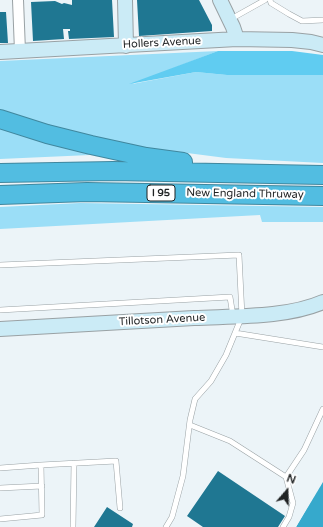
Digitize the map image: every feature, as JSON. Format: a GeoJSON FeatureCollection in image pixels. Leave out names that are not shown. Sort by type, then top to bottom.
{"type":"FeatureCollection","features":[{"type":"Feature","properties":{"kind":"highway"},"geometry":{"type":"LineString","coordinates":[[0,119],[48,134],[91,145],[146,157],[181,162],[208,172]]}},
{"type":"Feature","properties":{"kind":"highway","name":"New England Thruway"},"geometry":{"type":"LineString","coordinates":[[0,173],[112,171],[323,175]]}},
{"type":"Feature","properties":{"kind":"highway","name":"New England Thruway"},"geometry":{"type":"LineString","coordinates":[[0,195],[87,192],[323,196]]}},
{"type":"Feature","properties":{"kind":"street"},"geometry":{"type":"LineString","coordinates":[[18,0],[20,50]]}},
{"type":"Feature","properties":{"kind":"street"},"geometry":{"type":"LineString","coordinates":[[125,0],[126,46]]}},
{"type":"Feature","properties":{"kind":"street"},"geometry":{"type":"LineString","coordinates":[[220,0],[230,19],[237,39]]}},
{"type":"Feature","properties":{"kind":"street","name":"Hollers Avenue"},"geometry":{"type":"LineString","coordinates":[[0,52],[237,39],[292,40],[323,45]]}},
{"type":"Feature","properties":{"kind":"street","name":"Tillotson Avenue"},"geometry":{"type":"LineString","coordinates":[[0,329],[238,316],[293,311],[323,302]]}},
{"type":"Feature","properties":{"kind":"lane"},"geometry":{"type":"LineString","coordinates":[[230,19],[265,0]]}},
{"type":"Feature","properties":{"kind":"lane"},"geometry":{"type":"LineString","coordinates":[[270,0],[289,14],[302,20],[323,20]]}},
{"type":"Feature","properties":{"kind":"lane"},"geometry":{"type":"LineString","coordinates":[[0,265],[239,255],[238,316],[235,333],[222,362],[211,381],[195,400],[183,476],[172,516],[167,527]]}},
{"type":"Feature","properties":{"kind":"lane"},"geometry":{"type":"LineString","coordinates":[[0,310],[230,297],[238,316]]}},
{"type":"Feature","properties":{"kind":"lane"},"geometry":{"type":"LineString","coordinates":[[235,333],[323,347]]}},
{"type":"Feature","properties":{"kind":"lane"},"geometry":{"type":"LineString","coordinates":[[286,477],[304,450],[323,410]]}},
{"type":"Feature","properties":{"kind":"lane"},"geometry":{"type":"LineString","coordinates":[[190,425],[230,441],[286,477],[293,503],[289,517],[283,527]]}},
{"type":"Feature","properties":{"kind":"lane"},"geometry":{"type":"LineString","coordinates":[[0,468],[116,461],[120,508]]}},
{"type":"Feature","properties":{"kind":"lane"},"geometry":{"type":"LineString","coordinates":[[73,527],[74,463]]}},
{"type":"Feature","properties":{"kind":"lane"},"geometry":{"type":"LineString","coordinates":[[0,519],[42,515],[41,465]]}},
{"type":"Feature","properties":{"kind":"lane"},"geometry":{"type":"LineString","coordinates":[[0,488],[42,486]]}},
{"type":"Feature","properties":{"kind":"shaded area"},"geometry":{"type":"Polygon","coordinates":[[[218,51],[132,84],[196,72],[227,75],[323,75],[323,163],[226,158],[125,145],[63,131],[0,111],[0,61],[218,51]]]}},
{"type":"Feature","properties":{"kind":"shaded area"},"geometry":{"type":"Polygon","coordinates":[[[218,51],[292,51],[323,55],[323,75],[227,75],[196,72],[129,84],[218,51]]]}},
{"type":"Feature","properties":{"kind":"shaded area"},"geometry":{"type":"Polygon","coordinates":[[[0,125],[8,128],[90,155],[0,159],[0,125]]]}},
{"type":"Feature","properties":{"kind":"shaded area"},"geometry":{"type":"Polygon","coordinates":[[[80,203],[323,207],[323,222],[262,222],[260,215],[0,229],[0,207],[80,203]]]}},
{"type":"Feature","properties":{"kind":"shaded area"},"geometry":{"type":"Polygon","coordinates":[[[323,482],[323,527],[296,527],[323,482]]]}},
{"type":"Feature","properties":{"kind":"pier"},"geometry":{"type":"Polygon","coordinates":[[[323,480],[296,527],[294,527],[321,481],[323,480]]]}},
{"type":"Feature","properties":{"kind":"building"},"geometry":{"type":"Polygon","coordinates":[[[72,0],[112,0],[114,37],[69,39],[68,31],[70,31],[70,29],[63,29],[64,39],[33,41],[31,2],[55,1],[62,4],[72,5],[72,0]]]}},
{"type":"Feature","properties":{"kind":"building"},"geometry":{"type":"Polygon","coordinates":[[[137,0],[199,0],[212,25],[212,31],[139,36],[137,0]]]}},
{"type":"Feature","properties":{"kind":"building"},"geometry":{"type":"Polygon","coordinates":[[[0,12],[6,12],[8,43],[0,43],[0,12]]]}},
{"type":"Feature","properties":{"kind":"building"},"geometry":{"type":"Polygon","coordinates":[[[218,471],[285,516],[278,527],[203,527],[187,516],[218,471]]]}},
{"type":"Feature","properties":{"kind":"building"},"geometry":{"type":"Polygon","coordinates":[[[107,507],[133,524],[132,527],[94,527],[107,507]]]}}]}
